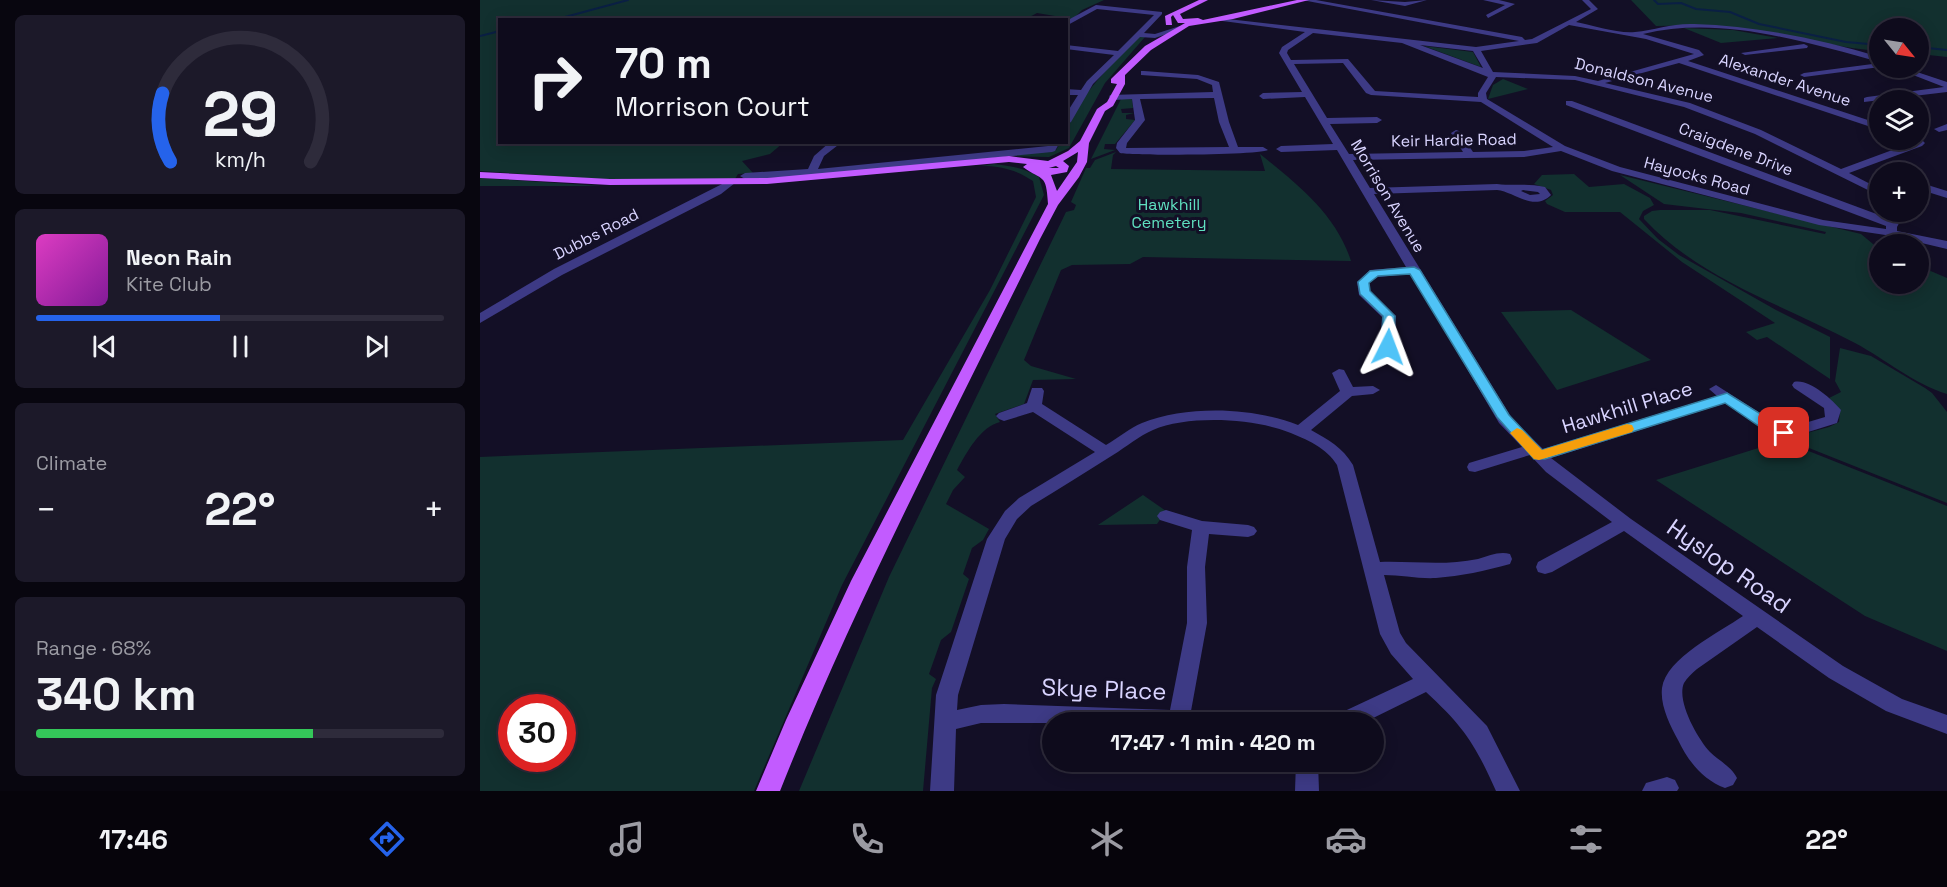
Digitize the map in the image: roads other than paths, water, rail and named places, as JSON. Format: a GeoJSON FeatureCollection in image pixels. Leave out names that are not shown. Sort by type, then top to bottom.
{"type":"FeatureCollection","features":[{"type":"Feature","properties":{"kind":"main road"},"geometry":{"type":"LineString","coordinates":[[1148,48],[1164,19],[1170,14],[1205,0]]}},
{"type":"Feature","properties":{"kind":"main road"},"geometry":{"type":"LineString","coordinates":[[1164,19],[1175,26],[1232,19],[1306,0]]}},
{"type":"Feature","properties":{"kind":"main road"},"geometry":{"type":"LineString","coordinates":[[1183,9],[1176,14],[1184,25]]}},
{"type":"Feature","properties":{"kind":"main road"},"geometry":{"type":"LineString","coordinates":[[1101,110],[1100,103],[1112,83],[1122,76],[1137,57],[1148,48],[1184,25],[1219,20]]}},
{"type":"Feature","properties":{"kind":"main road"},"geometry":{"type":"LineString","coordinates":[[768,791],[819,672],[871,562],[1058,198],[1065,182],[1064,168],[1083,148],[1101,110],[1116,94],[1122,76]]}},
{"type":"Feature","properties":{"kind":"main road"},"geometry":{"type":"LineString","coordinates":[[1047,167],[1083,148]]}},
{"type":"Feature","properties":{"kind":"main road"},"geometry":{"type":"LineString","coordinates":[[1058,198],[1082,162],[1083,148]]}},
{"type":"Feature","properties":{"kind":"main road"},"geometry":{"type":"LineString","coordinates":[[480,175],[609,183],[730,183],[805,179],[987,161],[1064,168]]}},
{"type":"Feature","properties":{"kind":"main road"},"geometry":{"type":"LineString","coordinates":[[1047,167],[1052,187],[1058,198]]}},
{"type":"Feature","properties":{"kind":"street"},"geometry":{"type":"LineString","coordinates":[[1306,0],[1534,41]]}},
{"type":"Feature","properties":{"kind":"street"},"geometry":{"type":"LineString","coordinates":[[1374,0],[1408,4],[1424,0]]}},
{"type":"Feature","properties":{"kind":"street"},"geometry":{"type":"LineString","coordinates":[[1486,0],[1523,6]]}},
{"type":"Feature","properties":{"kind":"street"},"geometry":{"type":"LineString","coordinates":[[1219,20],[1232,19],[1311,31],[1476,49],[1534,41],[1595,9],[1585,0]]}},
{"type":"Feature","properties":{"kind":"street"},"geometry":{"type":"LineString","coordinates":[[1488,16],[1512,4]]}},
{"type":"Feature","properties":{"kind":"street"},"geometry":{"type":"LineString","coordinates":[[1068,23],[1096,7],[1164,19]]}},
{"type":"Feature","properties":{"kind":"street"},"geometry":{"type":"LineString","coordinates":[[1068,119],[1083,93],[1118,53],[1138,35],[1164,19]]}},
{"type":"Feature","properties":{"kind":"street"},"geometry":{"type":"LineString","coordinates":[[1569,23],[1635,34],[1700,55],[1598,82]]}},
{"type":"Feature","properties":{"kind":"street"},"geometry":{"type":"LineString","coordinates":[[1138,35],[1155,36],[1184,25]]}},
{"type":"Feature","properties":{"kind":"street"},"geometry":{"type":"LineString","coordinates":[[1635,34],[1671,27],[1749,31],[1818,44],[1869,57]]}},
{"type":"Feature","properties":{"kind":"street"},"geometry":{"type":"LineString","coordinates":[[1311,31],[1283,51],[1288,62],[1345,61],[1369,92],[1377,94],[1483,100],[1482,93],[1491,74],[1476,49]]}},
{"type":"Feature","properties":{"kind":"street"},"geometry":{"type":"LineString","coordinates":[[1405,42],[1491,74]]}},
{"type":"Feature","properties":{"kind":"street"},"geometry":{"type":"LineString","coordinates":[[1745,53],[1818,44]]}},
{"type":"Feature","properties":{"kind":"street"},"geometry":{"type":"LineString","coordinates":[[1068,47],[1118,53]]}},
{"type":"Feature","properties":{"kind":"street","name":"Alexander Avenue"},"geometry":{"type":"LineString","coordinates":[[1682,61],[1869,123]]}},
{"type":"Feature","properties":{"kind":"street","name":"Morrison Avenue"},"geometry":{"type":"LineString","coordinates":[[1288,62],[1504,417]]}},
{"type":"Feature","properties":{"kind":"street"},"geometry":{"type":"LineString","coordinates":[[1804,75],[1869,66]]}},
{"type":"Feature","properties":{"kind":"street"},"geometry":{"type":"LineString","coordinates":[[1144,73],[1204,78],[1215,82],[1224,122],[1235,151]]}},
{"type":"Feature","properties":{"kind":"street","name":"Donaldson Avenue"},"geometry":{"type":"LineString","coordinates":[[1491,74],[1563,76],[1598,82],[1696,108],[1758,132],[1869,188]]}},
{"type":"Feature","properties":{"kind":"street"},"geometry":{"type":"LineString","coordinates":[[1929,78],[1947,76]]}},
{"type":"Feature","properties":{"kind":"street"},"geometry":{"type":"LineString","coordinates":[[1929,78],[1947,87]]}},
{"type":"Feature","properties":{"kind":"street"},"geometry":{"type":"LineString","coordinates":[[1867,100],[1947,87]]}},
{"type":"Feature","properties":{"kind":"street"},"geometry":{"type":"LineString","coordinates":[[1068,92],[1083,93]]}},
{"type":"Feature","properties":{"kind":"street"},"geometry":{"type":"LineString","coordinates":[[1116,94],[1151,104]]}},
{"type":"Feature","properties":{"kind":"street"},"geometry":{"type":"LineString","coordinates":[[1263,96],[1308,94]]}},
{"type":"Feature","properties":{"kind":"street"},"geometry":{"type":"LineString","coordinates":[[1136,100],[1218,95]]}},
{"type":"Feature","properties":{"kind":"street"},"geometry":{"type":"LineString","coordinates":[[1136,100],[1140,120],[1122,143],[1123,151],[1263,150]]}},
{"type":"Feature","properties":{"kind":"street","name":"Hayocks Road"},"geometry":{"type":"LineString","coordinates":[[1483,100],[1562,148],[1609,167],[1823,224],[1892,228],[1947,244]]}},
{"type":"Feature","properties":{"kind":"street","name":"Craigdene Drive"},"geometry":{"type":"LineString","coordinates":[[1569,102],[1892,228]]}},
{"type":"Feature","properties":{"kind":"street"},"geometry":{"type":"LineString","coordinates":[[1324,122],[1377,120]]}},
{"type":"Feature","properties":{"kind":"street"},"geometry":{"type":"LineString","coordinates":[[1456,133],[1470,155]]}},
{"type":"Feature","properties":{"kind":"street"},"geometry":{"type":"LineString","coordinates":[[812,173],[813,161],[835,144]]}},
{"type":"Feature","properties":{"kind":"street"},"geometry":{"type":"LineString","coordinates":[[745,176],[812,173],[1053,146]]}},
{"type":"Feature","properties":{"kind":"street","name":"Keir Hardie Road"},"geometry":{"type":"LineString","coordinates":[[1281,149],[1470,155],[1535,153],[1562,148]]}},
{"type":"Feature","properties":{"kind":"street"},"geometry":{"type":"LineString","coordinates":[[1840,173],[1903,150]]}},
{"type":"Feature","properties":{"kind":"street"},"geometry":{"type":"LineString","coordinates":[[1862,166],[1869,168]]}},
{"type":"Feature","properties":{"kind":"street","name":"Dubbs Road"},"geometry":{"type":"LineString","coordinates":[[480,319],[558,272],[717,192],[730,183]]}},
{"type":"Feature","properties":{"kind":"street"},"geometry":{"type":"LineString","coordinates":[[1367,191],[1465,187],[1516,189]]}},
{"type":"Feature","properties":{"kind":"street"},"geometry":{"type":"LineString","coordinates":[[1929,189],[1947,195]]}},
{"type":"Feature","properties":{"kind":"street"},"geometry":{"type":"LineString","coordinates":[[1892,228],[1895,222]]}},
{"type":"Feature","properties":{"kind":"street"},"geometry":{"type":"LineString","coordinates":[[1396,362],[1388,347],[1389,316],[1364,292],[1363,282],[1374,273],[1414,270]]}},
{"type":"Feature","properties":{"kind":"street"},"geometry":{"type":"LineString","coordinates":[[1339,374],[1347,392]]}},
{"type":"Feature","properties":{"kind":"street","name":"Hawkhill Place"},"geometry":{"type":"LineString","coordinates":[[1475,467],[1536,452],[1722,393],[1778,432],[1789,433],[1833,420],[1833,410],[1829,405],[1799,385]]}},
{"type":"Feature","properties":{"kind":"street"},"geometry":{"type":"LineString","coordinates":[[1300,430],[1347,392],[1372,390]]}},
{"type":"Feature","properties":{"kind":"street"},"geometry":{"type":"LineString","coordinates":[[1005,416],[1036,399],[1107,452]]}},
{"type":"Feature","properties":{"kind":"street"},"geometry":{"type":"LineString","coordinates":[[942,791],[947,695],[996,539],[1003,526],[1025,502],[1146,427],[1175,419],[1257,416],[1300,430],[1327,445],[1339,455],[1345,465],[1390,634],[1400,650],[1479,732],[1508,791]]}},
{"type":"Feature","properties":{"kind":"street","name":"Hyslop Road"},"geometry":{"type":"LineString","coordinates":[[1504,417],[1536,452],[1625,523],[1756,617],[1857,686],[1894,705],[1947,725]]}},
{"type":"Feature","properties":{"kind":"street"},"geometry":{"type":"LineString","coordinates":[[1166,516],[1201,527],[1248,531]]}},
{"type":"Feature","properties":{"kind":"street"},"geometry":{"type":"LineString","coordinates":[[1545,567],[1625,523]]}},
{"type":"Feature","properties":{"kind":"street"},"geometry":{"type":"LineString","coordinates":[[1180,712],[1197,623],[1196,567],[1201,527]]}},
{"type":"Feature","properties":{"kind":"street"},"geometry":{"type":"LineString","coordinates":[[1371,569],[1408,568],[1433,571],[1476,566],[1503,559]]}},
{"type":"Feature","properties":{"kind":"street"},"geometry":{"type":"LineString","coordinates":[[1725,778],[1701,757],[1684,733],[1672,695],[1672,688],[1675,680],[1686,667],[1756,617]]}},
{"type":"Feature","properties":{"kind":"street"},"geometry":{"type":"LineString","coordinates":[[1365,712],[1429,681]]}},
{"type":"Feature","properties":{"kind":"street","name":"Skye Place"},"geometry":{"type":"LineString","coordinates":[[946,722],[981,714],[1042,714]]}},
{"type":"Feature","properties":{"kind":"street"},"geometry":{"type":"LineString","coordinates":[[1307,772],[1307,791]]}},
{"type":"Feature","properties":{"kind":"waterway"},"geometry":{"type":"LineString","coordinates":[[561,18],[628,0]]}},
{"type":"Feature","properties":{"kind":"waterway"},"geometry":{"type":"LineString","coordinates":[[1654,0],[1658,4],[1681,3],[1696,9],[1730,12],[1759,24],[1846,42],[1869,44]]}},
{"type":"Feature","properties":{"kind":"waterway"},"geometry":{"type":"LineString","coordinates":[[480,36],[498,32]]}},
{"type":"Feature","properties":{"kind":"waterway"},"geometry":{"type":"LineString","coordinates":[[1929,48],[1947,50]]}},
{"type":"Feature","properties":{"kind":"park label","name":"Hawkhill Cemetery"},"geometry":{"type":"Point","coordinates":[1169,213]}}]}
